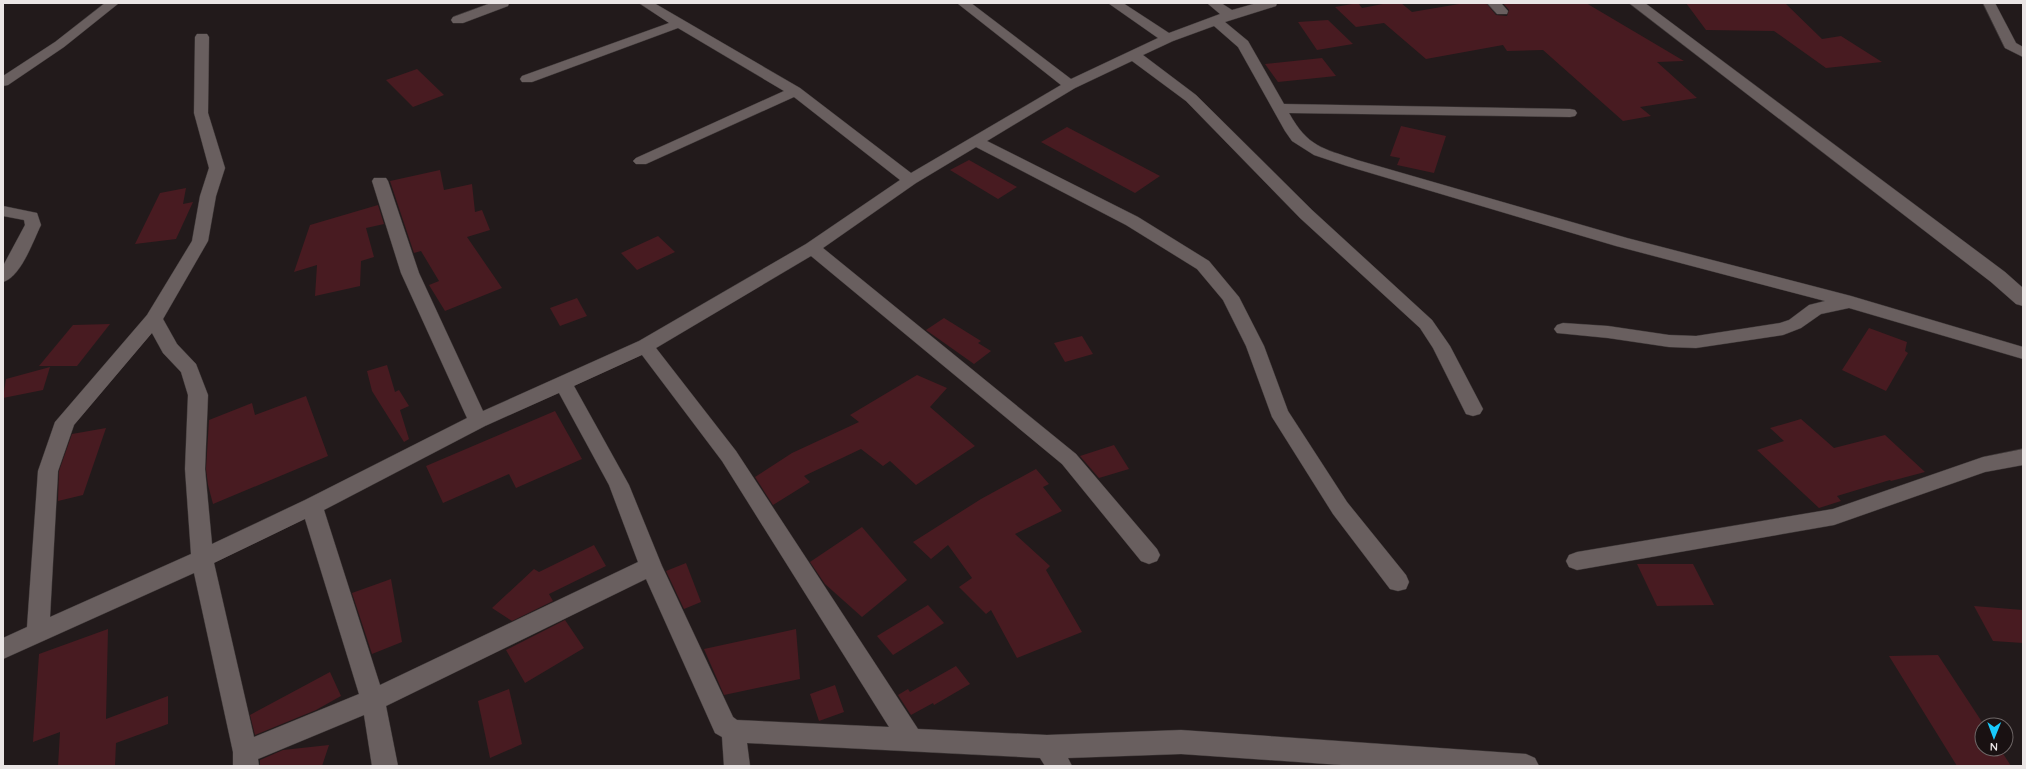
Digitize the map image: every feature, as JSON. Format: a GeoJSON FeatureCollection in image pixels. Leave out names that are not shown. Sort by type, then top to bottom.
{"type":"FeatureCollection","features":[{"type":"Feature","properties":{"kind":"main road"},"geometry":{"type":"LineString","coordinates":[[1636,3],[1998,277],[2023,299]]}},
{"type":"Feature","properties":{"kind":"street"},"geometry":{"type":"LineString","coordinates":[[3,82],[25,69],[77,32],[113,3]]}},
{"type":"Feature","properties":{"kind":"street"},"geometry":{"type":"LineString","coordinates":[[458,20],[504,3]]}},
{"type":"Feature","properties":{"kind":"street"},"geometry":{"type":"LineString","coordinates":[[645,3],[795,91],[910,180]]}},
{"type":"Feature","properties":{"kind":"street"},"geometry":{"type":"LineString","coordinates":[[963,3],[1070,85]]}},
{"type":"Feature","properties":{"kind":"street"},"geometry":{"type":"LineString","coordinates":[[1114,3],[1168,38]]}},
{"type":"Feature","properties":{"kind":"street"},"geometry":{"type":"LineString","coordinates":[[1213,3],[1249,53],[1298,140],[1310,148],[1352,163],[1622,242],[1851,302],[2023,353]]}},
{"type":"Feature","properties":{"kind":"street"},"geometry":{"type":"LineString","coordinates":[[3,649],[202,559],[312,506],[478,421],[645,346],[812,248],[910,180],[1070,85],[1168,38],[1223,18],[1271,3]]}},
{"type":"Feature","properties":{"kind":"street"},"geometry":{"type":"LineString","coordinates":[[1989,3],[2010,46],[2023,53]]}},
{"type":"Feature","properties":{"kind":"street"},"geometry":{"type":"LineString","coordinates":[[527,79],[680,23]]}},
{"type":"Feature","properties":{"kind":"street"},"geometry":{"type":"LineString","coordinates":[[38,633],[48,471],[54,450],[65,422],[154,319],[200,241],[208,196],[217,168],[201,113],[202,36]]}},
{"type":"Feature","properties":{"kind":"street"},"geometry":{"type":"LineString","coordinates":[[1132,54],[1191,98],[1306,214],[1426,324],[1441,346],[1472,410]]}},
{"type":"Feature","properties":{"kind":"street"},"geometry":{"type":"LineString","coordinates":[[641,161],[795,91]]}},
{"type":"Feature","properties":{"kind":"street"},"geometry":{"type":"LineString","coordinates":[[1280,108],[1570,113]]}},
{"type":"Feature","properties":{"kind":"street"},"geometry":{"type":"LineString","coordinates":[[976,141],[1132,221],[1203,265],[1230,297],[1255,346],[1279,412],[1340,508],[1398,582]]}},
{"type":"Feature","properties":{"kind":"street"},"geometry":{"type":"LineString","coordinates":[[380,181],[410,273],[478,421]]}},
{"type":"Feature","properties":{"kind":"street"},"geometry":{"type":"LineString","coordinates":[[3,211],[31,217],[34,225],[11,268],[3,276]]}},
{"type":"Feature","properties":{"kind":"street"},"geometry":{"type":"LineString","coordinates":[[812,248],[1069,460],[1149,555]]}},
{"type":"Feature","properties":{"kind":"street"},"geometry":{"type":"LineString","coordinates":[[1788,285],[1815,309]]}},
{"type":"Feature","properties":{"kind":"street"},"geometry":{"type":"LineString","coordinates":[[1563,329],[1608,332],[1668,341],[1696,342],[1783,329],[1795,324],[1815,309],[1851,302]]}},
{"type":"Feature","properties":{"kind":"street"},"geometry":{"type":"LineString","coordinates":[[154,319],[170,348],[189,369],[198,395],[196,469],[202,559],[246,759],[651,566]]}},
{"type":"Feature","properties":{"kind":"street"},"geometry":{"type":"LineString","coordinates":[[645,346],[728,456],[911,740]]}},
{"type":"Feature","properties":{"kind":"street"},"geometry":{"type":"LineString","coordinates":[[563,383],[619,485],[651,566],[724,725],[734,731],[911,740],[1053,756],[1181,742],[1526,766]]}},
{"type":"Feature","properties":{"kind":"street"},"geometry":{"type":"LineString","coordinates":[[1577,561],[1834,517],[1983,465],[2023,456]]}},
{"type":"Feature","properties":{"kind":"street"},"geometry":{"type":"LineString","coordinates":[[312,506],[372,700],[385,766]]}},
{"type":"Feature","properties":{"kind":"street"},"geometry":{"type":"LineString","coordinates":[[734,731],[737,766]]}},
{"type":"Feature","properties":{"kind":"building"},"geometry":{"type":"Polygon","coordinates":[[[1358,3],[1362,8],[1388,3],[1401,3],[1412,12],[1465,3],[1486,3],[1496,15],[1507,16],[1509,10],[1503,3],[1586,3],[1684,61],[1657,62],[1697,98],[1640,107],[1651,116],[1623,121],[1543,50],[1507,51],[1503,45],[1426,59],[1384,23],[1356,27],[1335,7],[1358,3]]]}},
{"type":"Feature","properties":{"kind":"building"},"geometry":{"type":"Polygon","coordinates":[[[1686,3],[1785,3],[1822,39],[1841,36],[1882,62],[1826,68],[1774,31],[1706,30],[1686,3]]]}},
{"type":"Feature","properties":{"kind":"building"},"geometry":{"type":"Polygon","coordinates":[[[1328,20],[1353,44],[1317,50],[1298,22],[1328,20]]]}},
{"type":"Feature","properties":{"kind":"building"},"geometry":{"type":"Polygon","coordinates":[[[1322,58],[1336,76],[1278,82],[1265,64],[1322,58]]]}},
{"type":"Feature","properties":{"kind":"building"},"geometry":{"type":"Polygon","coordinates":[[[417,69],[444,95],[413,107],[386,80],[417,69]]]}},
{"type":"Feature","properties":{"kind":"building"},"geometry":{"type":"Polygon","coordinates":[[[1401,126],[1446,136],[1434,173],[1397,165],[1400,158],[1390,156],[1401,126]]]}},
{"type":"Feature","properties":{"kind":"building"},"geometry":{"type":"Polygon","coordinates":[[[1067,127],[1160,176],[1135,193],[1041,142],[1067,127]]]}},
{"type":"Feature","properties":{"kind":"building"},"geometry":{"type":"Polygon","coordinates":[[[969,160],[1017,187],[998,199],[950,170],[969,160]]]}},
{"type":"Feature","properties":{"kind":"building"},"geometry":{"type":"Polygon","coordinates":[[[440,170],[444,190],[472,184],[475,212],[482,210],[490,230],[467,237],[502,288],[445,311],[429,285],[439,281],[421,251],[414,253],[390,181],[440,170]]]}},
{"type":"Feature","properties":{"kind":"building"},"geometry":{"type":"Polygon","coordinates":[[[186,188],[183,204],[193,202],[176,239],[135,244],[160,193],[186,188]]]}},
{"type":"Feature","properties":{"kind":"building"},"geometry":{"type":"Polygon","coordinates":[[[378,205],[384,224],[366,228],[374,257],[361,261],[360,286],[315,296],[317,265],[294,272],[310,225],[378,205]]]}},
{"type":"Feature","properties":{"kind":"building"},"geometry":{"type":"Polygon","coordinates":[[[658,236],[675,252],[637,270],[621,253],[658,236]]]}},
{"type":"Feature","properties":{"kind":"building"},"geometry":{"type":"Polygon","coordinates":[[[577,298],[587,316],[560,326],[550,308],[577,298]]]}},
{"type":"Feature","properties":{"kind":"building"},"geometry":{"type":"Polygon","coordinates":[[[944,318],[981,341],[978,343],[991,351],[974,364],[926,330],[944,318]]]}},
{"type":"Feature","properties":{"kind":"building"},"geometry":{"type":"Polygon","coordinates":[[[110,324],[77,366],[39,366],[73,325],[110,324]]]}},
{"type":"Feature","properties":{"kind":"building"},"geometry":{"type":"Polygon","coordinates":[[[1869,328],[1907,342],[1905,351],[1908,353],[1886,391],[1842,370],[1869,328]]]}},
{"type":"Feature","properties":{"kind":"building"},"geometry":{"type":"Polygon","coordinates":[[[1082,336],[1093,354],[1065,362],[1054,343],[1082,336]]]}},
{"type":"Feature","properties":{"kind":"building"},"geometry":{"type":"Polygon","coordinates":[[[387,365],[395,392],[399,390],[409,406],[400,410],[409,439],[404,442],[372,391],[367,371],[387,365]]]}},
{"type":"Feature","properties":{"kind":"building"},"geometry":{"type":"Polygon","coordinates":[[[50,367],[43,390],[3,398],[6,379],[50,367]]]}},
{"type":"Feature","properties":{"kind":"building"},"geometry":{"type":"Polygon","coordinates":[[[917,375],[947,388],[930,407],[975,446],[916,485],[890,461],[883,466],[861,449],[804,476],[810,482],[773,505],[755,477],[792,453],[859,422],[850,415],[917,375]]]}},
{"type":"Feature","properties":{"kind":"building"},"geometry":{"type":"Polygon","coordinates":[[[306,396],[328,456],[213,504],[206,469],[209,420],[252,403],[255,415],[306,396]]]}},
{"type":"Feature","properties":{"kind":"building"},"geometry":{"type":"Polygon","coordinates":[[[555,411],[582,459],[516,488],[509,474],[443,503],[426,466],[555,411]]]}},
{"type":"Feature","properties":{"kind":"building"},"geometry":{"type":"Polygon","coordinates":[[[1801,419],[1834,448],[1885,435],[1925,472],[1890,480],[1837,496],[1841,501],[1819,508],[1757,450],[1784,441],[1770,428],[1801,419]]]}},
{"type":"Feature","properties":{"kind":"building"},"geometry":{"type":"Polygon","coordinates":[[[106,428],[83,495],[58,501],[59,471],[72,434],[106,428]]]}},
{"type":"Feature","properties":{"kind":"building"},"geometry":{"type":"Polygon","coordinates":[[[1114,445],[1129,469],[1099,478],[1080,456],[1114,445]]]}},
{"type":"Feature","properties":{"kind":"building"},"geometry":{"type":"Polygon","coordinates":[[[1036,469],[1049,484],[1043,487],[1062,511],[1015,534],[1050,566],[1046,570],[1082,632],[1017,658],[991,610],[986,614],[959,587],[972,578],[948,545],[931,559],[913,542],[981,499],[1036,469]]]}},
{"type":"Feature","properties":{"kind":"building"},"geometry":{"type":"Polygon","coordinates":[[[862,527],[907,580],[862,617],[825,584],[810,562],[862,527]]]}},
{"type":"Feature","properties":{"kind":"building"},"geometry":{"type":"Polygon","coordinates":[[[594,545],[606,566],[549,594],[553,601],[512,621],[492,608],[534,569],[539,572],[594,545]]]}},
{"type":"Feature","properties":{"kind":"building"},"geometry":{"type":"Polygon","coordinates":[[[686,563],[701,602],[684,609],[666,571],[686,563]]]}},
{"type":"Feature","properties":{"kind":"building"},"geometry":{"type":"Polygon","coordinates":[[[1637,564],[1693,564],[1714,605],[1657,606],[1637,564]]]}},
{"type":"Feature","properties":{"kind":"building"},"geometry":{"type":"Polygon","coordinates":[[[391,579],[402,642],[372,654],[352,593],[391,579]]]}},
{"type":"Feature","properties":{"kind":"building"},"geometry":{"type":"Polygon","coordinates":[[[928,605],[944,623],[893,655],[877,636],[928,605]]]}},
{"type":"Feature","properties":{"kind":"building"},"geometry":{"type":"Polygon","coordinates":[[[1974,606],[2023,610],[2023,643],[1993,641],[1974,606]]]}},
{"type":"Feature","properties":{"kind":"building"},"geometry":{"type":"Polygon","coordinates":[[[565,620],[584,648],[525,683],[506,650],[565,620]]]}},
{"type":"Feature","properties":{"kind":"building"},"geometry":{"type":"Polygon","coordinates":[[[108,629],[106,719],[168,696],[168,724],[116,743],[115,766],[58,766],[60,732],[33,742],[39,654],[108,629]]]}},
{"type":"Feature","properties":{"kind":"building"},"geometry":{"type":"Polygon","coordinates":[[[796,629],[800,679],[724,695],[704,649],[796,629]]]}},
{"type":"Feature","properties":{"kind":"building"},"geometry":{"type":"Polygon","coordinates":[[[1938,655],[1979,717],[1974,717],[1974,757],[2005,757],[2011,766],[1957,766],[1889,656],[1938,655]]]}},
{"type":"Feature","properties":{"kind":"building"},"geometry":{"type":"Polygon","coordinates":[[[956,666],[970,684],[934,705],[933,703],[911,715],[898,695],[908,689],[910,692],[956,666]]]}},
{"type":"Feature","properties":{"kind":"building"},"geometry":{"type":"Polygon","coordinates":[[[330,672],[341,696],[316,710],[255,735],[250,715],[330,672]]]}},
{"type":"Feature","properties":{"kind":"building"},"geometry":{"type":"Polygon","coordinates":[[[835,685],[844,712],[819,721],[810,694],[835,685]]]}},
{"type":"Feature","properties":{"kind":"building"},"geometry":{"type":"Polygon","coordinates":[[[509,689],[522,744],[490,758],[478,701],[509,689]]]}},
{"type":"Feature","properties":{"kind":"building"},"geometry":{"type":"Polygon","coordinates":[[[329,745],[322,766],[260,766],[260,760],[283,750],[329,745]]]}}]}
